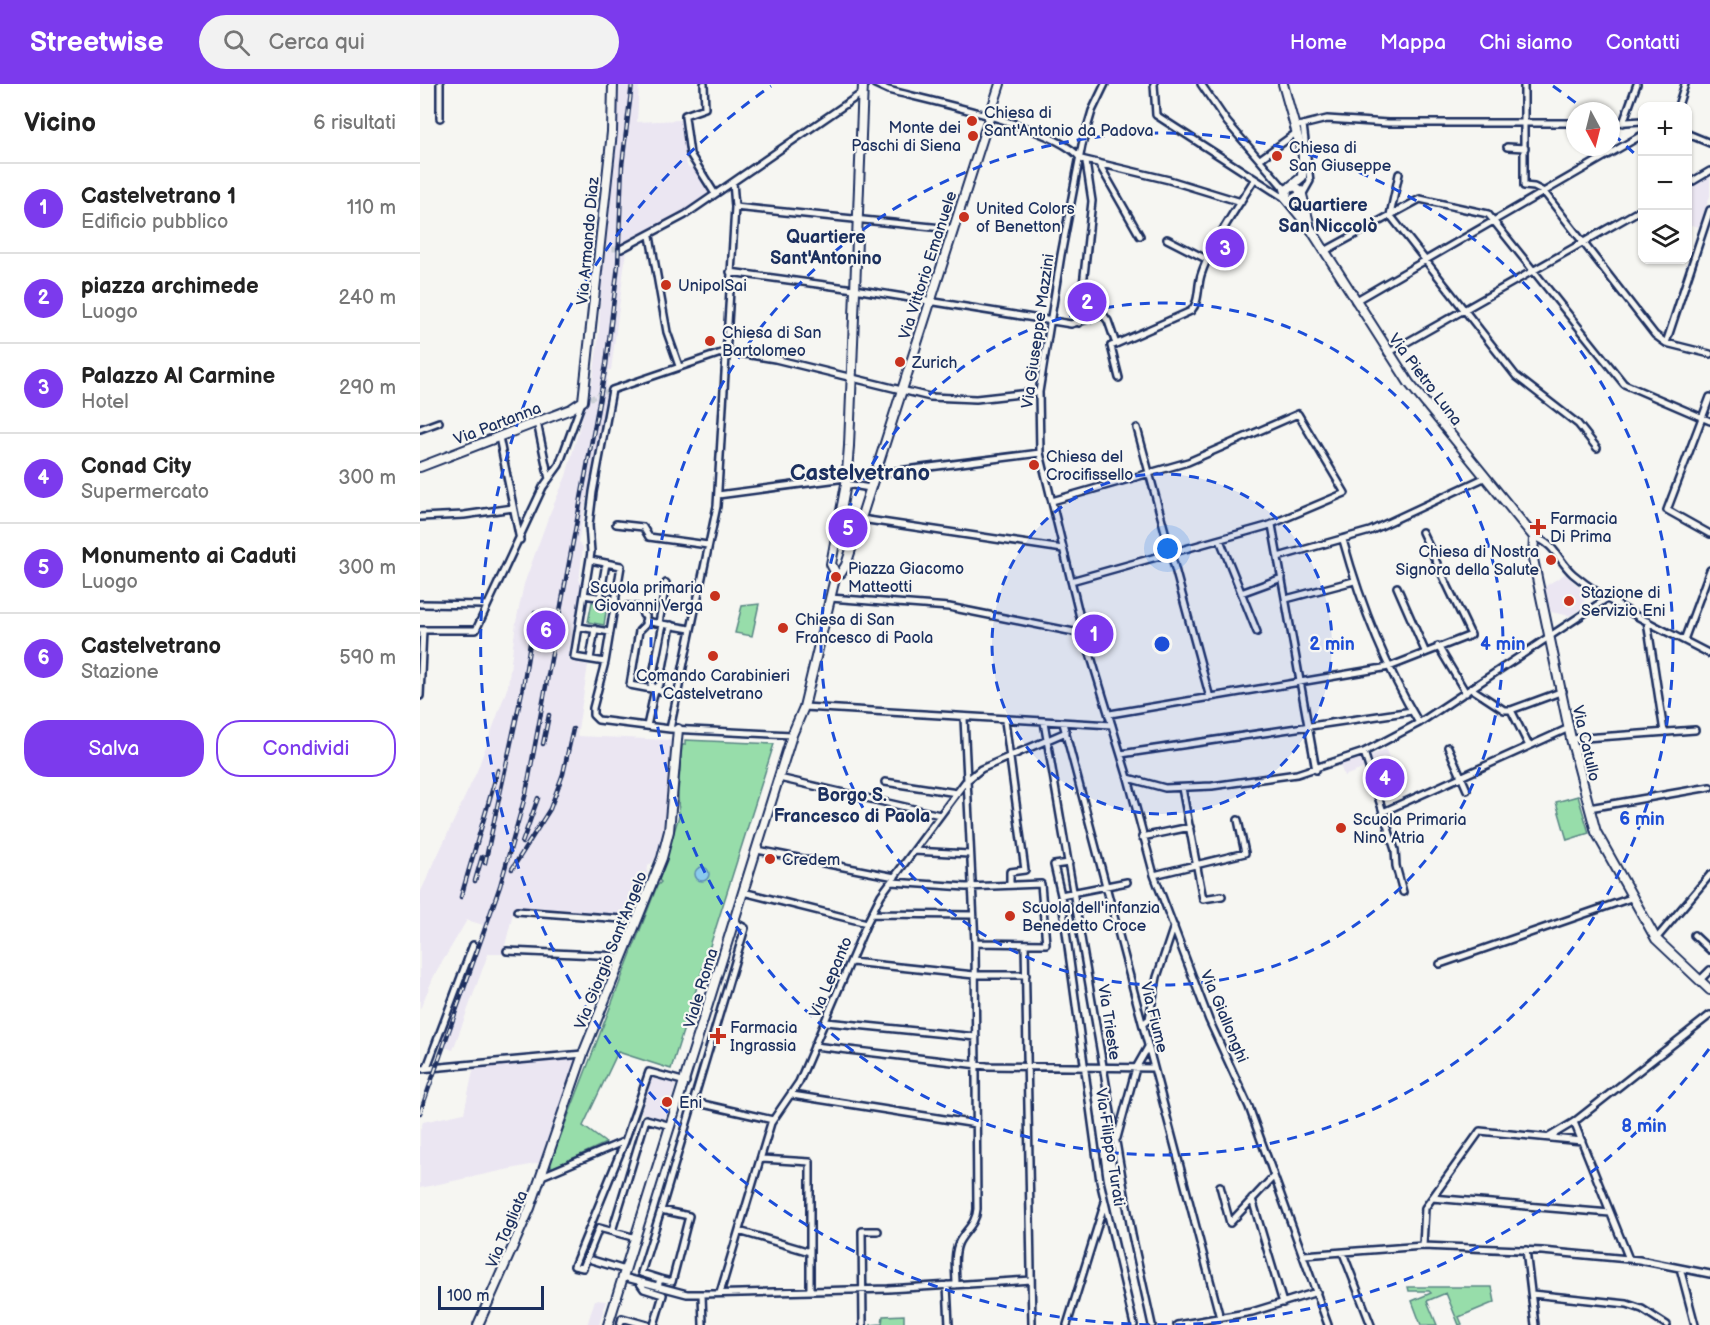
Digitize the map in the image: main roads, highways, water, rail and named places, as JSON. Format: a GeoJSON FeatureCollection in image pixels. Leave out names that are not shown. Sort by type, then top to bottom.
{"type":"FeatureCollection","features":[{"type":"Feature","properties":{"kind":"water"},"geometry":{"type":"Polygon","coordinates":[[[699,867],[705,867],[709,874],[705,881],[699,881],[695,877],[695,871],[699,867]]]}},
{"type":"Feature","properties":{"kind":"tunnel"},"geometry":{"type":"LineString","coordinates":[[605,249],[621,249]]}},
{"type":"Feature","properties":{"kind":"tunnel"},"geometry":{"type":"LineString","coordinates":[[583,401],[612,390]]}},
{"type":"Feature","properties":{"kind":"railway"},"geometry":{"type":"LineString","coordinates":[[420,1113],[500,886],[526,793],[606,365],[618,265],[622,165],[632,84]]}},
{"type":"Feature","properties":{"kind":"railway"},"geometry":{"type":"LineString","coordinates":[[485,863],[523,687],[535,612]]}},
{"type":"Feature","properties":{"kind":"railway"},"geometry":{"type":"LineString","coordinates":[[543,744],[549,715]]}},
{"type":"Feature","properties":{"kind":"railway"},"geometry":{"type":"LineString","coordinates":[[512,869],[550,809],[563,774],[573,729]]}},
{"type":"Feature","properties":{"kind":"railway"},"geometry":{"type":"LineString","coordinates":[[461,897],[498,770]]}},
{"type":"Feature","properties":{"kind":"railway"},"geometry":{"type":"LineString","coordinates":[[522,843],[538,798]]}},
{"type":"Feature","properties":{"kind":"railway"},"geometry":{"type":"LineString","coordinates":[[475,881],[482,857]]}},
{"type":"Feature","properties":{"kind":"place","name":"Chiesa di Sant'Antonio da Padova"},"geometry":{"type":"Point","coordinates":[972,121]}},
{"type":"Feature","properties":{"kind":"place","name":"Monte dei Paschi di Siena"},"geometry":{"type":"Point","coordinates":[973,136]}},
{"type":"Feature","properties":{"kind":"place","name":"Chiesa di San Giuseppe"},"geometry":{"type":"Point","coordinates":[1277,156]}},
{"type":"Feature","properties":{"kind":"place","name":"United Colors of Benetton"},"geometry":{"type":"Point","coordinates":[964,217]}},
{"type":"Feature","properties":{"kind":"place","name":"Palazzo Al Carmine"},"geometry":{"type":"Point","coordinates":[1225,248]}},
{"type":"Feature","properties":{"kind":"place","name":"UnipolSai"},"geometry":{"type":"Point","coordinates":[666,285]}},
{"type":"Feature","properties":{"kind":"place","name":"piazza archimede"},"geometry":{"type":"Point","coordinates":[1087,302]}},
{"type":"Feature","properties":{"kind":"place","name":"Chiesa di San Bartolomeo"},"geometry":{"type":"Point","coordinates":[710,341]}},
{"type":"Feature","properties":{"kind":"place","name":"Zurich"},"geometry":{"type":"Point","coordinates":[900,362]}},
{"type":"Feature","properties":{"kind":"place","name":"Chiesa del Crocifissello"},"geometry":{"type":"Point","coordinates":[1034,465]}},
{"type":"Feature","properties":{"kind":"place","name":"Farmacia Di Prima"},"geometry":{"type":"Point","coordinates":[1538,527]}},
{"type":"Feature","properties":{"kind":"place","name":"Monumento ai Caduti"},"geometry":{"type":"Point","coordinates":[848,528]}},
{"type":"Feature","properties":{"kind":"place","name":"Chiesa di Nostra Signora della Salute"},"geometry":{"type":"Point","coordinates":[1551,560]}},
{"type":"Feature","properties":{"kind":"place","name":"Piazza Giacomo Matteotti"},"geometry":{"type":"Point","coordinates":[836,577]}},
{"type":"Feature","properties":{"kind":"place","name":"Scuola primaria Giovanni Verga"},"geometry":{"type":"Point","coordinates":[715,596]}},
{"type":"Feature","properties":{"kind":"place","name":"Stazione di Servizio Eni"},"geometry":{"type":"Point","coordinates":[1569,601]}},
{"type":"Feature","properties":{"kind":"place","name":"Chiesa di San Francesco di Paola"},"geometry":{"type":"Point","coordinates":[783,628]}},
{"type":"Feature","properties":{"kind":"place","name":"Castelvetrano"},"geometry":{"type":"Point","coordinates":[546,630]}},
{"type":"Feature","properties":{"kind":"place","name":"Castelvetrano 1"},"geometry":{"type":"Point","coordinates":[1094,634]}},
{"type":"Feature","properties":{"kind":"place","name":"Comando Carabinieri Castelvetrano"},"geometry":{"type":"Point","coordinates":[713,656]}},
{"type":"Feature","properties":{"kind":"place","name":"Conad City"},"geometry":{"type":"Point","coordinates":[1385,778]}},
{"type":"Feature","properties":{"kind":"place","name":"Scuola Primaria Nino Atria"},"geometry":{"type":"Point","coordinates":[1341,828]}},
{"type":"Feature","properties":{"kind":"place","name":"Credem"},"geometry":{"type":"Point","coordinates":[770,859]}},
{"type":"Feature","properties":{"kind":"place","name":"Scuola dell'infanzia Benedetto Croce"},"geometry":{"type":"Point","coordinates":[1010,916]}},
{"type":"Feature","properties":{"kind":"place","name":"Farmacia Ingrassia"},"geometry":{"type":"Point","coordinates":[718,1036]}},
{"type":"Feature","properties":{"kind":"place","name":"Eni"},"geometry":{"type":"Point","coordinates":[667,1102]}},
{"type":"Feature","properties":{"kind":"district","name":"Quartiere San Niccolò"},"geometry":{"type":"Point","coordinates":[1328,215]}},
{"type":"Feature","properties":{"kind":"district","name":"Quartiere Sant'Antonino"},"geometry":{"type":"Point","coordinates":[826,247]}},
{"type":"Feature","properties":{"kind":"district","name":"Castelvetrano"},"geometry":{"type":"Point","coordinates":[860,472]}},
{"type":"Feature","properties":{"kind":"district","name":"Borgo S. Francesco di Paola"},"geometry":{"type":"Point","coordinates":[852,805]}}]}
